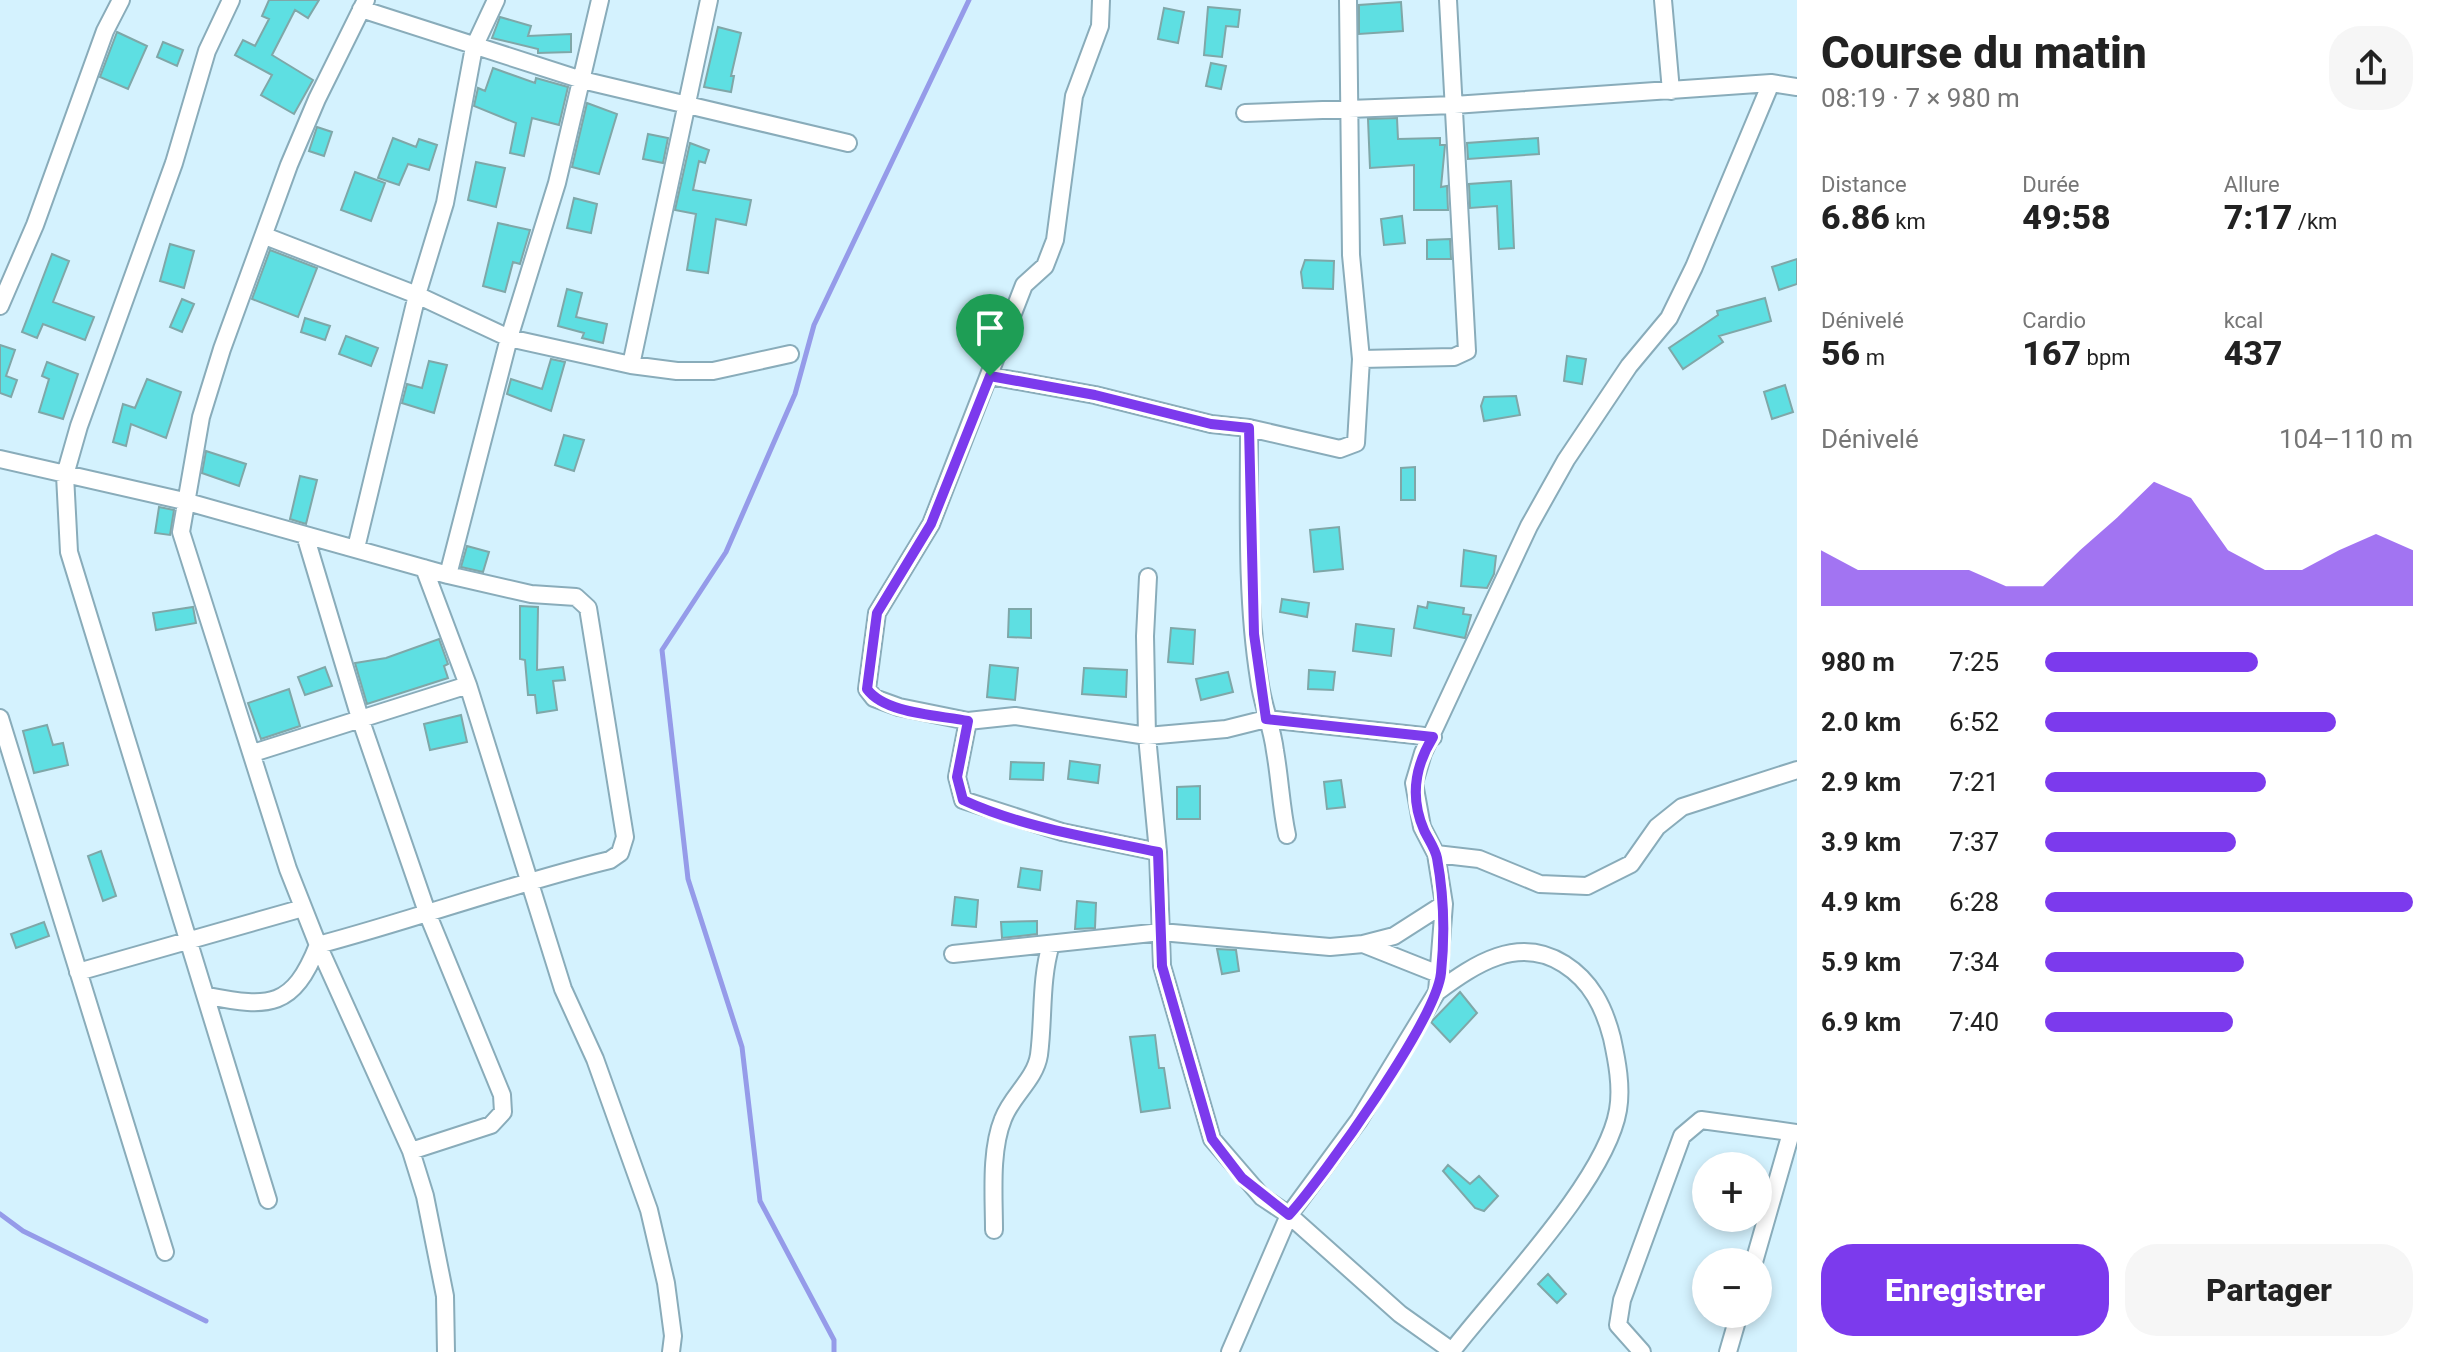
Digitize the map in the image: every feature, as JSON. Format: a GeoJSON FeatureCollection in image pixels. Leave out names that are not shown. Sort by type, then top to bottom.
{"type":"FeatureCollection","features":[{"type":"Feature","properties":{"kind":"street"},"geometry":{"type":"LineString","coordinates":[[0,306],[35,225],[105,31],[121,0]]}},
{"type":"Feature","properties":{"kind":"street"},"geometry":{"type":"LineString","coordinates":[[231,0],[207,51],[174,163],[142,244],[65,475],[69,552],[186,939],[208,996],[268,1200]]}},
{"type":"Feature","properties":{"kind":"street"},"geometry":{"type":"LineString","coordinates":[[356,548],[417,295],[445,203],[474,47],[496,0]]}},
{"type":"Feature","properties":{"kind":"street"},"geometry":{"type":"LineString","coordinates":[[448,575],[509,338],[557,183],[600,0]]}},
{"type":"Feature","properties":{"kind":"street"},"geometry":{"type":"LineString","coordinates":[[631,365],[709,0]]}},
{"type":"Feature","properties":{"kind":"street"},"geometry":{"type":"LineString","coordinates":[[1101,0],[1100,26],[1074,96],[1055,240],[1045,266],[1024,285],[931,524],[877,613],[867,689],[874,698],[899,707],[968,721],[1015,716],[1147,736],[1226,729],[1266,719],[1433,737]]}},
{"type":"Feature","properties":{"kind":"street"},"geometry":{"type":"LineString","coordinates":[[990,376],[1095,395],[1211,424],[1249,428],[1348,449],[1356,443],[1361,359],[1351,255],[1348,0]]}},
{"type":"Feature","properties":{"kind":"street"},"geometry":{"type":"LineString","coordinates":[[1361,359],[1454,357],[1467,351],[1448,0]]}},
{"type":"Feature","properties":{"kind":"street"},"geometry":{"type":"LineString","coordinates":[[1663,0],[1671,91]]}},
{"type":"Feature","properties":{"kind":"street"},"geometry":{"type":"LineString","coordinates":[[446,1352],[445,1296],[425,1196],[411,1151],[303,908],[181,532],[201,417],[317,99],[364,5],[474,47],[582,80],[848,143]]}},
{"type":"Feature","properties":{"kind":"street"},"geometry":{"type":"LineString","coordinates":[[1245,113],[1454,105],[1771,83],[1797,87]]}},
{"type":"Feature","properties":{"kind":"street"},"geometry":{"type":"LineString","coordinates":[[1230,1352],[1289,1215],[1359,1120],[1439,984],[1444,904],[1436,854],[1422,827],[1414,783],[1423,753],[1529,526],[1566,460],[1629,366],[1669,318],[1694,267],[1771,83]]}},
{"type":"Feature","properties":{"kind":"street"},"geometry":{"type":"LineString","coordinates":[[265,236],[417,295],[509,338],[631,365],[713,371],[790,354]]}},
{"type":"Feature","properties":{"kind":"street"},"geometry":{"type":"LineString","coordinates":[[1249,428],[1254,634],[1287,835]]}},
{"type":"Feature","properties":{"kind":"street"},"geometry":{"type":"LineString","coordinates":[[0,459],[184,501],[448,575],[531,594],[576,597],[588,608],[625,837],[620,853],[610,860],[527,880],[428,915],[318,945]]}},
{"type":"Feature","properties":{"kind":"street"},"geometry":{"type":"LineString","coordinates":[[305,535],[360,718],[428,915],[502,1095],[503,1112],[491,1125],[411,1151]]}},
{"type":"Feature","properties":{"kind":"street"},"geometry":{"type":"LineString","coordinates":[[424,568],[468,685],[563,989],[595,1059],[649,1210],[666,1283],[673,1336],[671,1352]]}},
{"type":"Feature","properties":{"kind":"street"},"geometry":{"type":"LineString","coordinates":[[1148,577],[1145,636],[1147,736],[1158,852],[1162,966],[1212,1139],[1242,1178],[1289,1215],[1400,1314],[1453,1352],[1526,1261],[1584,1181],[1606,1144],[1618,1111],[1619,1066],[1605,1010],[1580,974],[1547,954],[1514,951],[1478,962],[1439,984]]}},
{"type":"Feature","properties":{"kind":"street"},"geometry":{"type":"LineString","coordinates":[[253,753],[468,685]]}},
{"type":"Feature","properties":{"kind":"street"},"geometry":{"type":"LineString","coordinates":[[0,718],[165,1252]]}},
{"type":"Feature","properties":{"kind":"street"},"geometry":{"type":"LineString","coordinates":[[968,721],[957,777],[963,800],[986,811],[1062,832],[1158,852]]}},
{"type":"Feature","properties":{"kind":"street"},"geometry":{"type":"LineString","coordinates":[[1436,854],[1479,859],[1540,884],[1587,886],[1631,864],[1657,827],[1682,807],[1797,770]]}},
{"type":"Feature","properties":{"kind":"street"},"geometry":{"type":"LineString","coordinates":[[953,954],[1161,932],[1330,947],[1363,944],[1394,936],[1444,904]]}},
{"type":"Feature","properties":{"kind":"street"},"geometry":{"type":"LineString","coordinates":[[78,972],[303,908]]}},
{"type":"Feature","properties":{"kind":"street"},"geometry":{"type":"LineString","coordinates":[[994,1230],[995,1179],[1002,1121],[1033,1075],[1039,1056],[1040,1001],[1051,944]]}},
{"type":"Feature","properties":{"kind":"street"},"geometry":{"type":"LineString","coordinates":[[1363,944],[1439,984]]}},
{"type":"Feature","properties":{"kind":"street"},"geometry":{"type":"LineString","coordinates":[[208,996],[260,1003],[275,999],[305,978],[318,945]]}},
{"type":"Feature","properties":{"kind":"street"},"geometry":{"type":"LineString","coordinates":[[1642,1352],[1618,1325],[1622,1300],[1682,1136],[1701,1120],[1794,1133],[1758,1248]]}},
{"type":"Feature","properties":{"kind":"street"},"geometry":{"type":"LineString","coordinates":[[1728,1352],[1735,1328]]}},
{"type":"Feature","properties":{"kind":"building"},"geometry":{"type":"Polygon","coordinates":[[[269,0],[319,0],[308,18],[295,10],[272,55],[313,80],[294,114],[261,95],[272,75],[235,55],[243,40],[255,46],[269,19],[262,16],[269,0]]]}},
{"type":"Feature","properties":{"kind":"building"},"geometry":{"type":"Polygon","coordinates":[[[1401,2],[1403,31],[1359,34],[1359,5],[1401,2]]]}},
{"type":"Feature","properties":{"kind":"building"},"geometry":{"type":"Polygon","coordinates":[[[1208,7],[1240,10],[1238,27],[1226,26],[1222,57],[1204,55],[1208,7]]]}},
{"type":"Feature","properties":{"kind":"building"},"geometry":{"type":"Polygon","coordinates":[[[1164,8],[1184,12],[1178,43],[1158,39],[1164,8]]]}},
{"type":"Feature","properties":{"kind":"building"},"geometry":{"type":"Polygon","coordinates":[[[500,17],[531,26],[528,36],[571,34],[571,52],[538,53],[538,49],[492,38],[500,17]]]}},
{"type":"Feature","properties":{"kind":"building"},"geometry":{"type":"Polygon","coordinates":[[[718,27],[741,33],[731,76],[734,76],[731,92],[704,87],[718,27]]]}},
{"type":"Feature","properties":{"kind":"building"},"geometry":{"type":"Polygon","coordinates":[[[117,32],[147,46],[128,89],[100,77],[117,32]]]}},
{"type":"Feature","properties":{"kind":"building"},"geometry":{"type":"Polygon","coordinates":[[[163,42],[183,50],[177,66],[157,57],[163,42]]]}},
{"type":"Feature","properties":{"kind":"building"},"geometry":{"type":"Polygon","coordinates":[[[1211,63],[1226,66],[1221,89],[1206,86],[1211,63]]]}},
{"type":"Feature","properties":{"kind":"building"},"geometry":{"type":"Polygon","coordinates":[[[493,68],[535,83],[536,78],[568,87],[559,125],[532,118],[524,156],[510,153],[516,123],[474,106],[478,88],[485,91],[493,68]]]}},
{"type":"Feature","properties":{"kind":"building"},"geometry":{"type":"Polygon","coordinates":[[[587,103],[617,114],[599,174],[572,167],[587,103]]]}},
{"type":"Feature","properties":{"kind":"building"},"geometry":{"type":"Polygon","coordinates":[[[1397,118],[1398,139],[1440,138],[1440,145],[1445,145],[1441,187],[1447,186],[1448,210],[1414,210],[1414,165],[1370,168],[1368,119],[1397,118]]]}},
{"type":"Feature","properties":{"kind":"building"},"geometry":{"type":"Polygon","coordinates":[[[317,127],[332,132],[324,156],[309,151],[317,127]]]}},
{"type":"Feature","properties":{"kind":"building"},"geometry":{"type":"Polygon","coordinates":[[[648,134],[668,138],[663,163],[643,159],[648,134]]]}},
{"type":"Feature","properties":{"kind":"building"},"geometry":{"type":"Polygon","coordinates":[[[393,138],[416,147],[419,139],[437,145],[429,170],[408,164],[399,185],[378,178],[393,138]]]}},
{"type":"Feature","properties":{"kind":"building"},"geometry":{"type":"Polygon","coordinates":[[[1538,138],[1539,154],[1468,159],[1467,143],[1538,138]]]}},
{"type":"Feature","properties":{"kind":"building"},"geometry":{"type":"Polygon","coordinates":[[[690,143],[709,150],[705,163],[699,161],[693,190],[751,200],[746,225],[716,219],[708,273],[687,270],[696,214],[675,210],[690,143]]]}},
{"type":"Feature","properties":{"kind":"building"},"geometry":{"type":"Polygon","coordinates":[[[476,162],[505,168],[496,207],[468,200],[476,162]]]}},
{"type":"Feature","properties":{"kind":"building"},"geometry":{"type":"Polygon","coordinates":[[[355,172],[385,183],[371,221],[341,210],[355,172]]]}},
{"type":"Feature","properties":{"kind":"building"},"geometry":{"type":"Polygon","coordinates":[[[1511,181],[1514,248],[1499,249],[1497,206],[1470,208],[1469,184],[1511,181]]]}},
{"type":"Feature","properties":{"kind":"building"},"geometry":{"type":"Polygon","coordinates":[[[574,198],[597,204],[591,233],[567,228],[574,198]]]}},
{"type":"Feature","properties":{"kind":"building"},"geometry":{"type":"Polygon","coordinates":[[[1402,216],[1405,243],[1384,245],[1381,219],[1402,216]]]}},
{"type":"Feature","properties":{"kind":"building"},"geometry":{"type":"Polygon","coordinates":[[[498,223],[530,230],[520,264],[513,262],[505,292],[483,286],[498,223]]]}},
{"type":"Feature","properties":{"kind":"building"},"geometry":{"type":"Polygon","coordinates":[[[1450,239],[1451,259],[1427,259],[1427,240],[1450,239]]]}},
{"type":"Feature","properties":{"kind":"building"},"geometry":{"type":"Polygon","coordinates":[[[170,244],[194,251],[184,288],[160,281],[170,244]]]}},
{"type":"Feature","properties":{"kind":"building"},"geometry":{"type":"Polygon","coordinates":[[[270,250],[317,268],[298,317],[252,299],[270,250]]]}},
{"type":"Feature","properties":{"kind":"building"},"geometry":{"type":"Polygon","coordinates":[[[52,254],[69,261],[53,302],[94,317],[85,340],[43,324],[37,338],[22,332],[52,254]]]}},
{"type":"Feature","properties":{"kind":"building"},"geometry":{"type":"Polygon","coordinates":[[[1797,259],[1797,284],[1779,290],[1772,267],[1797,259]]]}},
{"type":"Feature","properties":{"kind":"building"},"geometry":{"type":"Polygon","coordinates":[[[1305,260],[1334,261],[1333,289],[1303,288],[1301,272],[1305,260]]]}},
{"type":"Feature","properties":{"kind":"building"},"geometry":{"type":"Polygon","coordinates":[[[567,289],[582,293],[576,317],[607,324],[603,343],[582,338],[584,333],[558,326],[567,289]]]}},
{"type":"Feature","properties":{"kind":"building"},"geometry":{"type":"Polygon","coordinates":[[[1765,298],[1771,321],[1719,336],[1723,342],[1683,369],[1669,348],[1718,315],[1717,311],[1765,298]]]}},
{"type":"Feature","properties":{"kind":"building"},"geometry":{"type":"Polygon","coordinates":[[[182,299],[194,304],[182,332],[170,327],[182,299]]]}},
{"type":"Feature","properties":{"kind":"building"},"geometry":{"type":"Polygon","coordinates":[[[305,318],[330,326],[325,340],[301,332],[305,318]]]}},
{"type":"Feature","properties":{"kind":"building"},"geometry":{"type":"Polygon","coordinates":[[[346,336],[378,348],[371,366],[339,354],[346,336]]]}},
{"type":"Feature","properties":{"kind":"building"},"geometry":{"type":"Polygon","coordinates":[[[0,345],[15,350],[6,376],[17,380],[11,397],[0,393],[0,345]]]}},
{"type":"Feature","properties":{"kind":"building"},"geometry":{"type":"Polygon","coordinates":[[[1567,356],[1586,359],[1582,384],[1564,381],[1567,356]]]}},
{"type":"Feature","properties":{"kind":"building"},"geometry":{"type":"Polygon","coordinates":[[[551,359],[565,362],[551,411],[507,394],[511,379],[542,389],[551,359]]]}},
{"type":"Feature","properties":{"kind":"building"},"geometry":{"type":"Polygon","coordinates":[[[429,361],[447,365],[434,413],[402,403],[407,384],[422,388],[429,361]]]}},
{"type":"Feature","properties":{"kind":"building"},"geometry":{"type":"Polygon","coordinates":[[[47,362],[78,374],[63,419],[39,412],[49,379],[42,376],[47,362]]]}},
{"type":"Feature","properties":{"kind":"building"},"geometry":{"type":"Polygon","coordinates":[[[147,379],[181,392],[166,438],[131,424],[126,446],[113,442],[123,404],[135,408],[147,379]]]}},
{"type":"Feature","properties":{"kind":"building"},"geometry":{"type":"Polygon","coordinates":[[[1785,385],[1793,412],[1772,419],[1764,392],[1785,385]]]}},
{"type":"Feature","properties":{"kind":"building"},"geometry":{"type":"Polygon","coordinates":[[[1516,396],[1520,415],[1484,421],[1481,406],[1484,397],[1516,396]]]}},
{"type":"Feature","properties":{"kind":"building"},"geometry":{"type":"Polygon","coordinates":[[[564,435],[584,440],[574,471],[555,465],[564,435]]]}},
{"type":"Feature","properties":{"kind":"building"},"geometry":{"type":"Polygon","coordinates":[[[206,451],[246,464],[239,486],[202,473],[206,451]]]}},
{"type":"Feature","properties":{"kind":"building"},"geometry":{"type":"Polygon","coordinates":[[[1415,467],[1415,500],[1401,500],[1401,468],[1415,467]]]}},
{"type":"Feature","properties":{"kind":"building"},"geometry":{"type":"Polygon","coordinates":[[[300,476],[317,480],[306,524],[290,519],[300,476]]]}},
{"type":"Feature","properties":{"kind":"building"},"geometry":{"type":"Polygon","coordinates":[[[159,507],[174,510],[170,535],[155,533],[159,507]]]}},
{"type":"Feature","properties":{"kind":"building"},"geometry":{"type":"Polygon","coordinates":[[[1339,527],[1343,569],[1314,572],[1310,530],[1339,527]]]}},
{"type":"Feature","properties":{"kind":"building"},"geometry":{"type":"Polygon","coordinates":[[[467,546],[489,552],[483,572],[461,567],[467,546]]]}},
{"type":"Feature","properties":{"kind":"building"},"geometry":{"type":"Polygon","coordinates":[[[1464,550],[1496,556],[1494,574],[1487,588],[1461,586],[1464,550]]]}},
{"type":"Feature","properties":{"kind":"building"},"geometry":{"type":"Polygon","coordinates":[[[1282,599],[1309,603],[1307,617],[1280,612],[1282,599]]]}},
{"type":"Feature","properties":{"kind":"building"},"geometry":{"type":"Polygon","coordinates":[[[1428,602],[1464,608],[1463,614],[1471,615],[1465,638],[1414,628],[1418,606],[1427,608],[1428,602]]]}},
{"type":"Feature","properties":{"kind":"building"},"geometry":{"type":"Polygon","coordinates":[[[520,606],[538,607],[537,670],[563,667],[565,680],[553,681],[557,710],[537,713],[535,695],[528,695],[525,660],[520,659],[520,606]]]}},
{"type":"Feature","properties":{"kind":"building"},"geometry":{"type":"Polygon","coordinates":[[[193,607],[196,623],[156,630],[153,613],[193,607]]]}},
{"type":"Feature","properties":{"kind":"building"},"geometry":{"type":"Polygon","coordinates":[[[1009,609],[1031,609],[1031,638],[1008,637],[1009,609]]]}},
{"type":"Feature","properties":{"kind":"building"},"geometry":{"type":"Polygon","coordinates":[[[1356,624],[1394,629],[1391,656],[1353,651],[1356,624]]]}},
{"type":"Feature","properties":{"kind":"building"},"geometry":{"type":"Polygon","coordinates":[[[1171,628],[1195,630],[1193,664],[1168,662],[1171,628]]]}},
{"type":"Feature","properties":{"kind":"building"},"geometry":{"type":"Polygon","coordinates":[[[439,639],[448,664],[444,666],[448,678],[367,704],[355,663],[386,658],[439,639]]]}},
{"type":"Feature","properties":{"kind":"building"},"geometry":{"type":"Polygon","coordinates":[[[990,665],[1018,668],[1015,700],[987,697],[990,665]]]}},
{"type":"Feature","properties":{"kind":"building"},"geometry":{"type":"Polygon","coordinates":[[[325,667],[332,686],[305,695],[298,677],[325,667]]]}},
{"type":"Feature","properties":{"kind":"building"},"geometry":{"type":"Polygon","coordinates":[[[1084,668],[1127,670],[1126,697],[1082,694],[1084,668]]]}},
{"type":"Feature","properties":{"kind":"building"},"geometry":{"type":"Polygon","coordinates":[[[1309,670],[1335,672],[1333,690],[1308,689],[1309,670]]]}},
{"type":"Feature","properties":{"kind":"building"},"geometry":{"type":"Polygon","coordinates":[[[1228,672],[1233,692],[1201,700],[1196,679],[1228,672]]]}},
{"type":"Feature","properties":{"kind":"building"},"geometry":{"type":"Polygon","coordinates":[[[289,689],[300,726],[261,739],[248,703],[289,689]]]}},
{"type":"Feature","properties":{"kind":"building"},"geometry":{"type":"Polygon","coordinates":[[[461,715],[467,742],[430,750],[424,724],[461,715]]]}},
{"type":"Feature","properties":{"kind":"building"},"geometry":{"type":"Polygon","coordinates":[[[47,725],[53,745],[63,743],[68,765],[34,773],[23,731],[47,725]]]}},
{"type":"Feature","properties":{"kind":"building"},"geometry":{"type":"Polygon","coordinates":[[[1070,761],[1100,765],[1098,783],[1068,779],[1070,761]]]}},
{"type":"Feature","properties":{"kind":"building"},"geometry":{"type":"Polygon","coordinates":[[[1011,762],[1044,763],[1043,780],[1010,779],[1011,762]]]}},
{"type":"Feature","properties":{"kind":"building"},"geometry":{"type":"Polygon","coordinates":[[[1341,780],[1345,807],[1327,809],[1324,782],[1341,780]]]}},
{"type":"Feature","properties":{"kind":"building"},"geometry":{"type":"Polygon","coordinates":[[[1200,786],[1200,819],[1177,819],[1177,787],[1200,786]]]}},
{"type":"Feature","properties":{"kind":"building"},"geometry":{"type":"Polygon","coordinates":[[[101,851],[116,896],[103,901],[88,856],[101,851]]]}},
{"type":"Feature","properties":{"kind":"building"},"geometry":{"type":"Polygon","coordinates":[[[1021,868],[1042,871],[1040,890],[1018,887],[1021,868]]]}},
{"type":"Feature","properties":{"kind":"building"},"geometry":{"type":"Polygon","coordinates":[[[955,897],[978,900],[976,927],[952,925],[955,897]]]}},
{"type":"Feature","properties":{"kind":"building"},"geometry":{"type":"Polygon","coordinates":[[[1077,901],[1096,903],[1095,928],[1075,929],[1077,901]]]}},
{"type":"Feature","properties":{"kind":"building"},"geometry":{"type":"Polygon","coordinates":[[[1037,921],[1037,934],[1002,938],[1001,922],[1037,921]]]}},
{"type":"Feature","properties":{"kind":"building"},"geometry":{"type":"Polygon","coordinates":[[[44,922],[49,936],[16,948],[11,934],[44,922]]]}},
{"type":"Feature","properties":{"kind":"building"},"geometry":{"type":"Polygon","coordinates":[[[1217,949],[1236,950],[1239,971],[1222,974],[1217,949]]]}},
{"type":"Feature","properties":{"kind":"building"},"geometry":{"type":"Polygon","coordinates":[[[1460,992],[1477,1013],[1450,1042],[1431,1022],[1460,992]]]}},
{"type":"Feature","properties":{"kind":"building"},"geometry":{"type":"Polygon","coordinates":[[[1155,1035],[1159,1068],[1164,1068],[1170,1108],[1141,1112],[1130,1037],[1155,1035]]]}},
{"type":"Feature","properties":{"kind":"building"},"geometry":{"type":"Polygon","coordinates":[[[1448,1165],[1470,1184],[1479,1176],[1498,1196],[1484,1211],[1475,1208],[1443,1171],[1448,1165]]]}},
{"type":"Feature","properties":{"kind":"building"},"geometry":{"type":"Polygon","coordinates":[[[1548,1274],[1566,1294],[1557,1303],[1538,1284],[1548,1274]]]}},
{"type":"Feature","properties":{"kind":"waterway"},"geometry":{"type":"LineString","coordinates":[[834,1352],[834,1340],[760,1201],[742,1047],[688,879],[662,650],[726,552],[795,394],[814,325],[969,0]]}},
{"type":"Feature","properties":{"kind":"waterway"},"geometry":{"type":"LineString","coordinates":[[0,1214],[23,1231],[206,1321]]}},
{"type":"Feature","properties":{"kind":"route"},"geometry":{"type":"LineString","coordinates":[[990,376],[1095,395],[1211,424],[1249,428],[1254,634],[1266,719],[1433,737],[1423,753],[1414,783],[1422,827],[1436,854],[1444,904],[1441,975],[1437,992],[1359,1120],[1289,1215],[1262,1197],[1242,1178],[1212,1139],[1162,966],[1158,852],[1062,832],[986,811],[963,800],[957,777],[968,721],[899,707],[874,698],[867,689],[877,613],[931,524],[990,376]]}}]}
